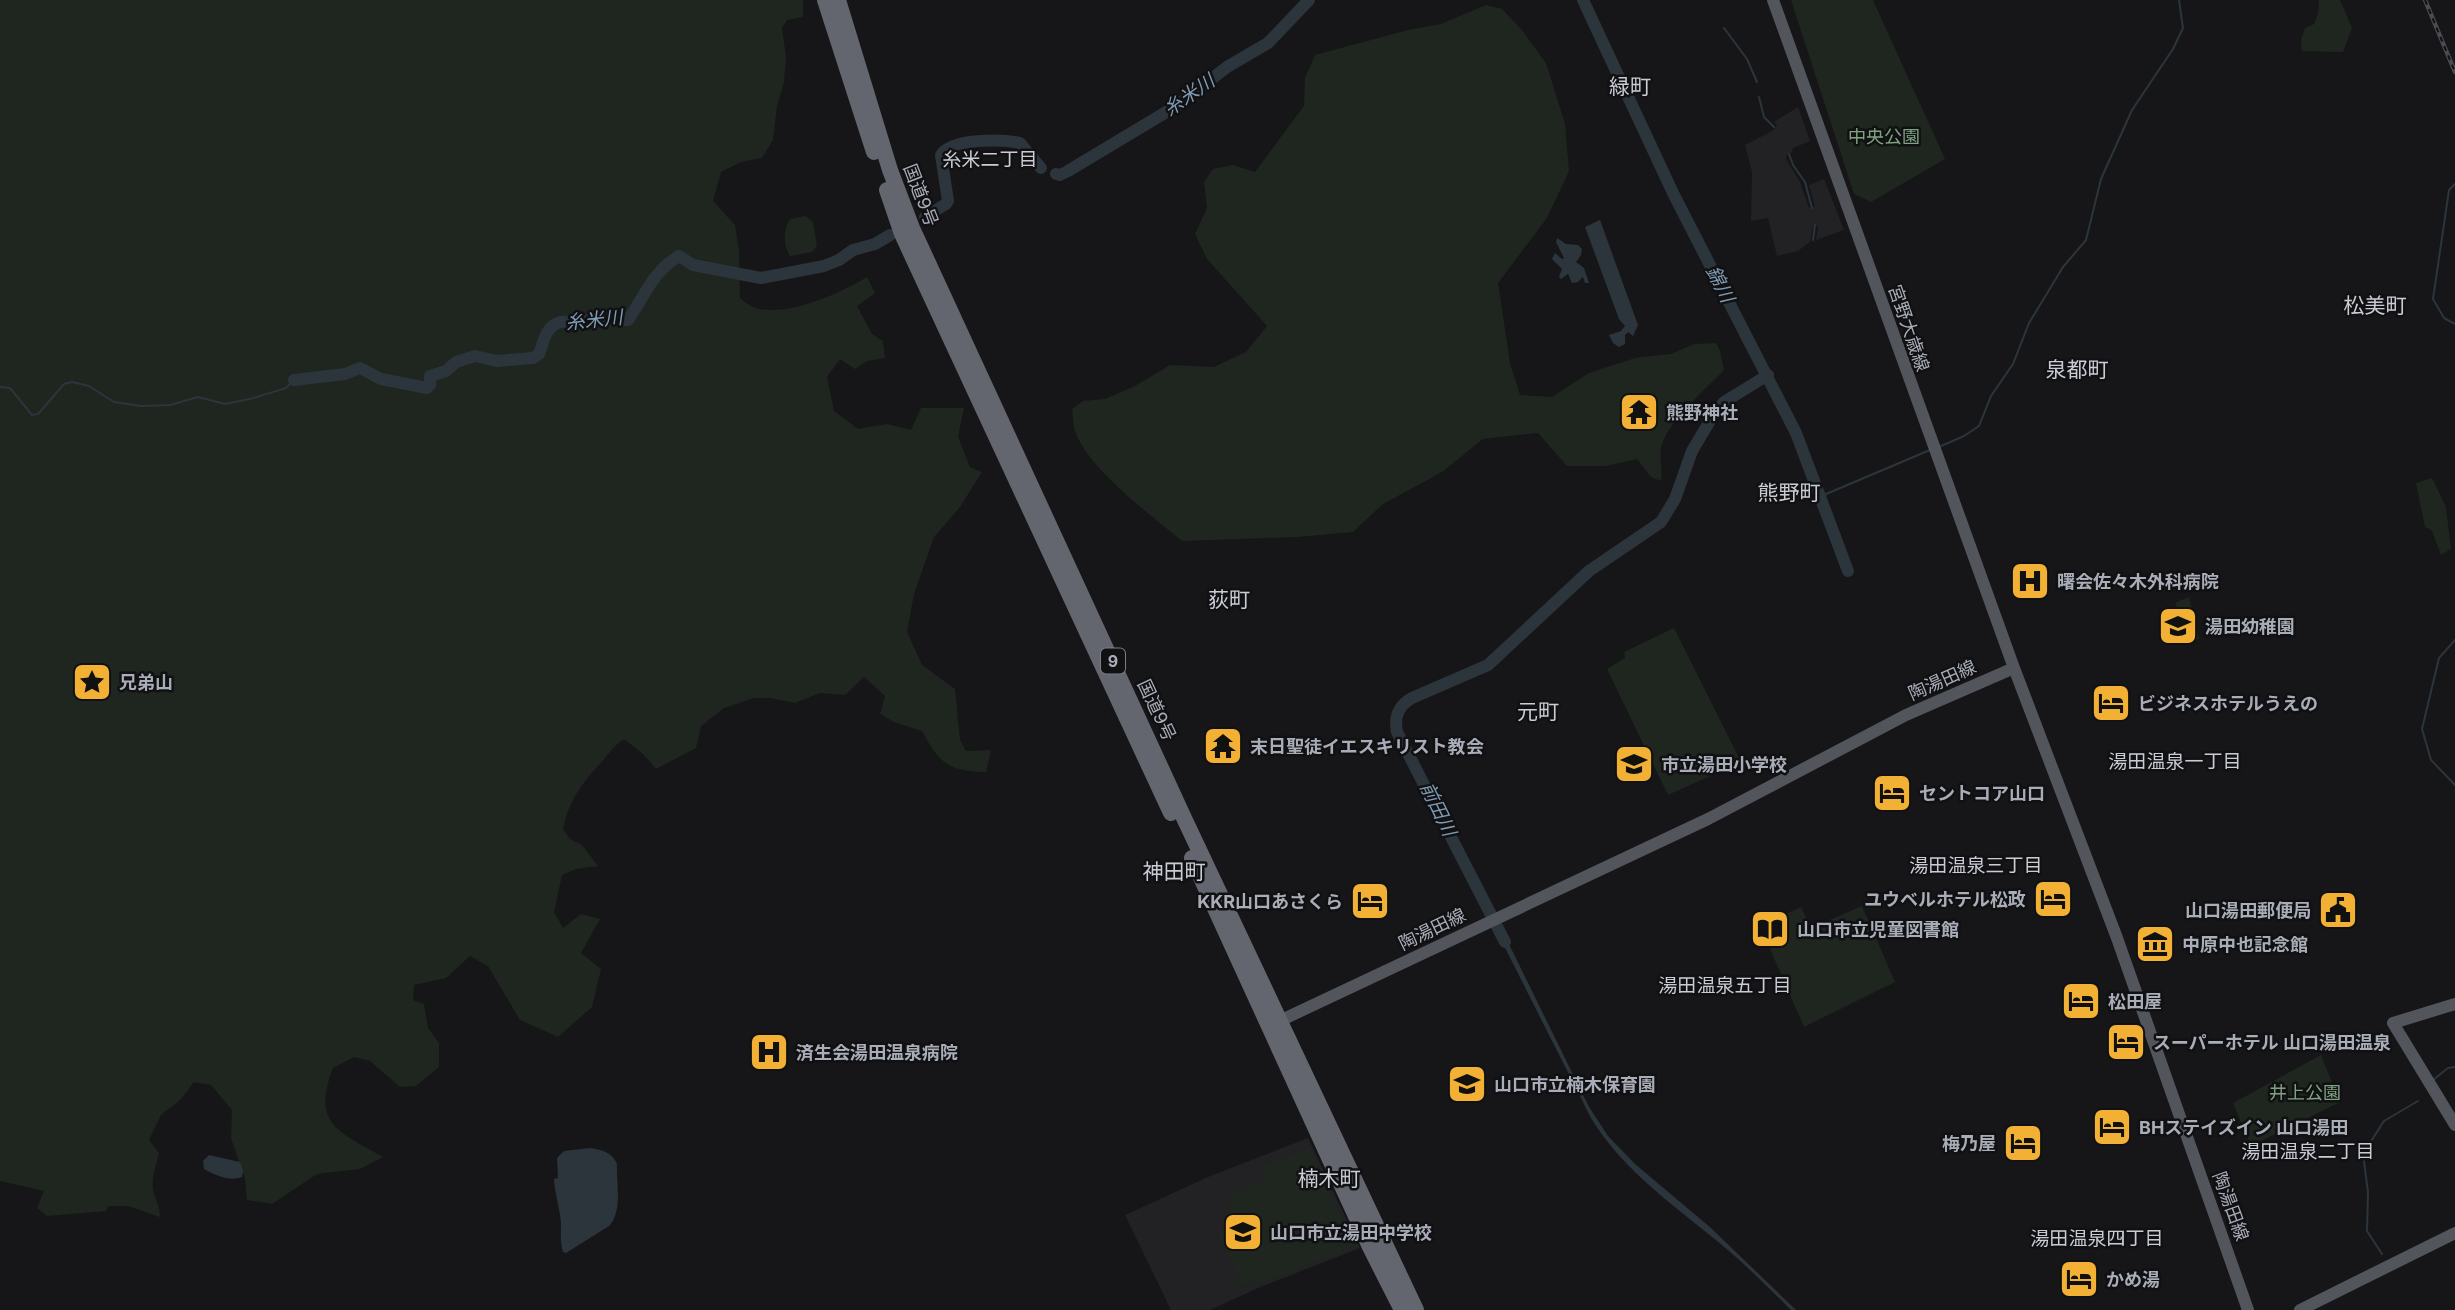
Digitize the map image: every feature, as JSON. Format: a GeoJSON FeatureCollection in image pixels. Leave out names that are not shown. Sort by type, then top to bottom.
{"type":"FeatureCollection","features":[{"type":"Feature","properties":{"kind":"highway","name":"国道9号"},"geometry":{"type":"LineString","coordinates":[[825,0],[858,108],[902,234],[1275,1023],[1416,1310]]}},
{"type":"Feature","properties":{"kind":"highway","name":"国道9号"},"geometry":{"type":"LineString","coordinates":[[838,0],[890,170],[912,228],[1275,1023],[1370,1247],[1402,1310]]}},
{"type":"Feature","properties":{"kind":"main road","name":"宮野大歳線"},"geometry":{"type":"LineString","coordinates":[[1773,0],[2014,668]]}},
{"type":"Feature","properties":{"kind":"main road","name":"陶湯田線"},"geometry":{"type":"LineString","coordinates":[[1275,1023],[1708,819],[1906,715],[2014,668],[2117,938],[2248,1310]]}},
{"type":"Feature","properties":{"kind":"main road"},"geometry":{"type":"LineString","coordinates":[[2455,1004],[2393,1023],[2455,1125]]}},
{"type":"Feature","properties":{"kind":"main road"},"geometry":{"type":"LineString","coordinates":[[2300,1310],[2455,1233]]}},
{"type":"Feature","properties":{"kind":"shaded area"},"geometry":{"type":"Polygon","coordinates":[[[1798,107],[1810,141],[1793,148],[1786,159],[1800,182],[1809,208],[1815,207],[1809,185],[1824,179],[1844,230],[1816,240],[1818,226],[1813,226],[1810,242],[1798,251],[1777,256],[1768,218],[1751,221],[1752,172],[1745,145],[1772,131],[1777,125],[1774,122],[1798,107]]]}},
{"type":"Feature","properties":{"kind":"shaded area"},"geometry":{"type":"Polygon","coordinates":[[[1600,220],[1638,325],[1633,336],[1628,332],[1625,335],[1625,344],[1619,347],[1609,335],[1621,331],[1625,326],[1619,319],[1585,227],[1600,220]]]}},
{"type":"Feature","properties":{"kind":"shaded area"},"geometry":{"type":"Polygon","coordinates":[[[1557,238],[1582,249],[1576,262],[1584,268],[1589,283],[1585,283],[1583,277],[1572,283],[1568,274],[1561,279],[1559,277],[1562,269],[1552,259],[1555,253],[1564,258],[1556,242],[1557,238]]]}},
{"type":"Feature","properties":{"kind":"shaded area"},"geometry":{"type":"Polygon","coordinates":[[[1501,928],[1589,1107],[1608,1136],[1635,1164],[1711,1228],[1796,1310],[1791,1310],[1737,1258],[1654,1190],[1604,1138],[1591,1118],[1496,930],[1501,928]]]}},
{"type":"Feature","properties":{"kind":"shaded area","name":"山口市立湯田中学校"},"geometry":{"type":"Polygon","coordinates":[[[1308,1138],[1360,1248],[1210,1310],[1171,1310],[1125,1215],[1208,1177],[1308,1138]]]}},
{"type":"Feature","properties":{"kind":"shaded area"},"geometry":{"type":"Polygon","coordinates":[[[590,1148],[609,1154],[617,1164],[616,1213],[609,1226],[566,1253],[561,1245],[554,1179],[558,1178],[557,1158],[564,1151],[590,1148]]]}},
{"type":"Feature","properties":{"kind":"shaded area"},"geometry":{"type":"Polygon","coordinates":[[[209,1155],[240,1162],[242,1177],[227,1178],[204,1169],[203,1161],[209,1155]]]}},
{"type":"Feature","properties":{"kind":"green space"},"geometry":{"type":"Polygon","coordinates":[[[0,0],[803,0],[803,17],[787,20],[782,28],[786,57],[784,82],[777,106],[773,140],[762,158],[741,162],[721,172],[713,201],[735,225],[739,250],[740,298],[751,306],[766,310],[796,307],[828,297],[867,277],[875,293],[857,306],[872,334],[883,341],[885,358],[867,361],[855,369],[840,359],[827,377],[834,411],[858,429],[887,424],[911,430],[921,408],[964,408],[958,437],[970,467],[982,472],[960,507],[934,537],[914,594],[907,632],[922,665],[955,689],[960,740],[966,751],[991,750],[986,772],[962,770],[946,764],[922,731],[894,722],[880,714],[885,696],[864,677],[845,695],[820,693],[795,703],[754,698],[724,708],[701,726],[696,748],[656,769],[624,739],[580,788],[571,803],[563,829],[570,839],[582,845],[598,866],[576,869],[562,875],[554,912],[563,928],[581,914],[600,919],[581,953],[601,969],[592,1007],[558,1037],[520,1020],[488,966],[470,956],[446,978],[414,985],[413,1000],[424,1004],[428,1028],[439,1043],[439,1067],[416,1086],[400,1087],[370,1061],[354,1057],[333,1068],[325,1102],[333,1124],[383,1157],[360,1169],[317,1174],[272,1204],[247,1200],[245,1179],[231,1138],[232,1110],[211,1085],[194,1082],[181,1099],[161,1115],[149,1140],[159,1153],[153,1184],[160,1217],[128,1206],[108,1206],[106,1211],[47,1216],[37,1208],[44,1191],[0,1181],[0,0]]]}},
{"type":"Feature","properties":{"kind":"green space","name":"中央公園"},"geometry":{"type":"Polygon","coordinates":[[[1791,0],[1873,0],[1945,159],[1871,202],[1854,194],[1791,0]]]}},
{"type":"Feature","properties":{"kind":"green space"},"geometry":{"type":"Polygon","coordinates":[[[2319,0],[2340,0],[2352,28],[2343,52],[2302,51],[2301,40],[2305,28],[2314,24],[2319,0]]]}},
{"type":"Feature","properties":{"kind":"green space"},"geometry":{"type":"Polygon","coordinates":[[[1486,5],[1502,9],[1546,63],[1565,124],[1569,171],[1547,218],[1498,283],[1510,363],[1520,395],[1552,397],[1589,373],[1635,358],[1671,354],[1694,344],[1716,343],[1724,370],[1679,417],[1664,438],[1661,448],[1661,481],[1651,477],[1637,459],[1606,466],[1567,466],[1538,433],[1483,439],[1442,472],[1383,504],[1353,532],[1182,541],[1138,505],[1093,461],[1075,431],[1072,409],[1083,401],[1105,399],[1135,386],[1170,365],[1214,367],[1246,352],[1267,326],[1207,259],[1195,234],[1207,208],[1204,182],[1213,169],[1233,165],[1255,172],[1304,106],[1305,78],[1315,55],[1441,24],[1486,5]]]}},
{"type":"Feature","properties":{"kind":"green space"},"geometry":{"type":"Polygon","coordinates":[[[806,216],[813,222],[817,246],[812,252],[790,256],[785,242],[788,223],[790,219],[806,216]]]}},
{"type":"Feature","properties":{"kind":"green space"},"geometry":{"type":"Polygon","coordinates":[[[2432,478],[2446,507],[2451,549],[2441,555],[2432,531],[2425,527],[2416,483],[2432,478]]]}},
{"type":"Feature","properties":{"kind":"green space"},"geometry":{"type":"Polygon","coordinates":[[[2189,597],[2199,639],[2193,641],[2175,603],[2189,597]]]}},
{"type":"Feature","properties":{"kind":"green space"},"geometry":{"type":"Polygon","coordinates":[[[1674,628],[1741,762],[1668,795],[1607,669],[1625,658],[1624,652],[1674,628]]]}},
{"type":"Feature","properties":{"kind":"green space"},"geometry":{"type":"Polygon","coordinates":[[[1862,906],[1895,982],[1804,1027],[1760,926],[1801,907],[1811,928],[1862,906]]]}},
{"type":"Feature","properties":{"kind":"green space","name":"井上公園"},"geometry":{"type":"Polygon","coordinates":[[[2321,1055],[2340,1102],[2251,1146],[2233,1103],[2321,1055]]]}},
{"type":"Feature","properties":{"kind":"green space"},"geometry":{"type":"Polygon","coordinates":[[[1309,1148],[1355,1246],[1260,1284],[1254,1281],[1242,1287],[1218,1235],[1235,1223],[1231,1214],[1230,1197],[1265,1177],[1264,1165],[1309,1148]]]}},
{"type":"Feature","properties":{"kind":"waterway","name":"糸米川"},"geometry":{"type":"LineString","coordinates":[[1056,174],[1068,171],[1178,105],[1227,67],[1268,43],[1309,0]]}},
{"type":"Feature","properties":{"kind":"waterway","name":"錦川"},"geometry":{"type":"LineString","coordinates":[[1583,0],[1673,193],[1796,433],[1848,571]]}},
{"type":"Feature","properties":{"kind":"waterway"},"geometry":{"type":"LineString","coordinates":[[1941,446],[1979,426],[1991,396],[2013,364],[2029,323],[2063,267],[2086,240],[2101,179],[2132,110],[2173,49],[2183,28],[2179,0]]}},
{"type":"Feature","properties":{"kind":"waterway"},"geometry":{"type":"LineString","coordinates":[[1724,28],[1747,59],[1757,82]]}},
{"type":"Feature","properties":{"kind":"waterway"},"geometry":{"type":"LineString","coordinates":[[1759,97],[1764,117],[1774,127]]}},
{"type":"Feature","properties":{"kind":"waterway","name":"糸米川"},"geometry":{"type":"LineString","coordinates":[[925,217],[948,201],[941,155],[955,145],[990,141],[1020,143],[1041,168]]}},
{"type":"Feature","properties":{"kind":"waterway"},"geometry":{"type":"LineString","coordinates":[[1789,154],[1805,182],[1812,208]]}},
{"type":"Feature","properties":{"kind":"waterway"},"geometry":{"type":"LineString","coordinates":[[2455,184],[2449,190],[2433,299],[2444,318],[2455,324]]}},
{"type":"Feature","properties":{"kind":"waterway"},"geometry":{"type":"LineString","coordinates":[[1813,240],[1815,225]]}},
{"type":"Feature","properties":{"kind":"waterway","name":"糸米川"},"geometry":{"type":"LineString","coordinates":[[294,380],[345,374],[360,368],[381,379],[427,388],[430,385],[430,376],[446,371],[456,362],[475,356],[497,361],[533,358],[539,354],[548,331],[560,322],[628,320],[662,269],[679,256],[693,265],[761,278],[824,266],[853,250],[875,244],[890,235]]}},
{"type":"Feature","properties":{"kind":"waterway","name":"前田川"},"geometry":{"type":"LineString","coordinates":[[1505,942],[1397,732],[1398,712],[1412,698],[1488,665],[1589,571],[1661,522],[1675,499],[1692,451],[1714,414],[1724,402],[1768,375]]}},
{"type":"Feature","properties":{"kind":"waterway"},"geometry":{"type":"LineString","coordinates":[[0,387],[10,388],[32,415],[38,414],[64,384],[72,382],[89,386],[114,402],[141,406],[170,405],[198,397],[225,404],[286,388],[294,380]]}},
{"type":"Feature","properties":{"kind":"waterway"},"geometry":{"type":"LineString","coordinates":[[1823,506],[1826,494],[1930,450]]}},
{"type":"Feature","properties":{"kind":"waterway"},"geometry":{"type":"LineString","coordinates":[[2455,640],[2439,658],[2422,729],[2431,760],[2455,785]]}},
{"type":"Feature","properties":{"kind":"waterway"},"geometry":{"type":"LineString","coordinates":[[2433,1080],[2448,1068],[2455,1067]]}},
{"type":"Feature","properties":{"kind":"waterway"},"geometry":{"type":"LineString","coordinates":[[2382,1254],[2367,1231],[2368,1192],[2364,1162],[2366,1149],[2384,1121],[2418,1101]]}},
{"type":"Feature","properties":{"kind":"railway"},"geometry":{"type":"LineString","coordinates":[[2425,0],[2455,72]]}},
{"type":"Feature","properties":{"kind":"place","name":"熊野神社"},"geometry":{"type":"Point","coordinates":[1639,412]}},
{"type":"Feature","properties":{"kind":"place","name":"曙会佐々木外科病院"},"geometry":{"type":"Point","coordinates":[2030,581]}},
{"type":"Feature","properties":{"kind":"place","name":"湯田幼稚園"},"geometry":{"type":"Point","coordinates":[2178,626]}},
{"type":"Feature","properties":{"kind":"place","name":"兄弟山"},"geometry":{"type":"Point","coordinates":[92,682]}},
{"type":"Feature","properties":{"kind":"place","name":"ビジネスホテルうえの"},"geometry":{"type":"Point","coordinates":[2111,703]}},
{"type":"Feature","properties":{"kind":"place","name":"末日聖徒イエスキリスト教会"},"geometry":{"type":"Point","coordinates":[1223,746]}},
{"type":"Feature","properties":{"kind":"place","name":"市立湯田小学校"},"geometry":{"type":"Point","coordinates":[1634,764]}},
{"type":"Feature","properties":{"kind":"place","name":"セントコア山口"},"geometry":{"type":"Point","coordinates":[1892,793]}},
{"type":"Feature","properties":{"kind":"place","name":"ユウベルホテル松政"},"geometry":{"type":"Point","coordinates":[2053,899]}},
{"type":"Feature","properties":{"kind":"place","name":"KKR山口あさくら"},"geometry":{"type":"Point","coordinates":[1370,901]}},
{"type":"Feature","properties":{"kind":"place","name":"山口湯田郵便局"},"geometry":{"type":"Point","coordinates":[2338,910]}},
{"type":"Feature","properties":{"kind":"place","name":"山口市立児童図書館"},"geometry":{"type":"Point","coordinates":[1770,929]}},
{"type":"Feature","properties":{"kind":"place","name":"中原中也記念館"},"geometry":{"type":"Point","coordinates":[2155,944]}},
{"type":"Feature","properties":{"kind":"place","name":"松田屋"},"geometry":{"type":"Point","coordinates":[2081,1001]}},
{"type":"Feature","properties":{"kind":"place","name":"スーパーホテル 山口湯田温泉"},"geometry":{"type":"Point","coordinates":[2126,1042]}},
{"type":"Feature","properties":{"kind":"place","name":"済生会湯田温泉病院"},"geometry":{"type":"Point","coordinates":[769,1052]}},
{"type":"Feature","properties":{"kind":"place","name":"山口市立楠木保育園"},"geometry":{"type":"Point","coordinates":[1467,1084]}},
{"type":"Feature","properties":{"kind":"place","name":"BHステイズイン 山口湯田"},"geometry":{"type":"Point","coordinates":[2112,1127]}},
{"type":"Feature","properties":{"kind":"place","name":"梅乃屋"},"geometry":{"type":"Point","coordinates":[2023,1143]}},
{"type":"Feature","properties":{"kind":"place","name":"山口市立湯田中学校"},"geometry":{"type":"Point","coordinates":[1243,1232]}},
{"type":"Feature","properties":{"kind":"place","name":"かめ湯"},"geometry":{"type":"Point","coordinates":[2079,1279]}},
{"type":"Feature","properties":{"kind":"district","name":"緑町"},"geometry":{"type":"Point","coordinates":[1630,86]}},
{"type":"Feature","properties":{"kind":"district","name":"糸米二丁目"},"geometry":{"type":"Point","coordinates":[990,159]}},
{"type":"Feature","properties":{"kind":"district","name":"松美町"},"geometry":{"type":"Point","coordinates":[2375,305]}},
{"type":"Feature","properties":{"kind":"district","name":"泉都町"},"geometry":{"type":"Point","coordinates":[2077,369]}},
{"type":"Feature","properties":{"kind":"district","name":"熊野町"},"geometry":{"type":"Point","coordinates":[1789,492]}},
{"type":"Feature","properties":{"kind":"district","name":"荻町"},"geometry":{"type":"Point","coordinates":[1229,599]}},
{"type":"Feature","properties":{"kind":"district","name":"元町"},"geometry":{"type":"Point","coordinates":[1538,711]}},
{"type":"Feature","properties":{"kind":"district","name":"湯田温泉一丁目"},"geometry":{"type":"Point","coordinates":[2175,761]}},
{"type":"Feature","properties":{"kind":"district","name":"湯田温泉三丁目"},"geometry":{"type":"Point","coordinates":[1976,865]}},
{"type":"Feature","properties":{"kind":"district","name":"神田町"},"geometry":{"type":"Point","coordinates":[1174,871]}},
{"type":"Feature","properties":{"kind":"district","name":"湯田温泉五丁目"},"geometry":{"type":"Point","coordinates":[1725,985]}},
{"type":"Feature","properties":{"kind":"district","name":"湯田温泉二丁目"},"geometry":{"type":"Point","coordinates":[2308,1151]}},
{"type":"Feature","properties":{"kind":"district","name":"楠木町"},"geometry":{"type":"Point","coordinates":[1329,1178]}},
{"type":"Feature","properties":{"kind":"district","name":"湯田温泉四丁目"},"geometry":{"type":"Point","coordinates":[2097,1238]}}]}
